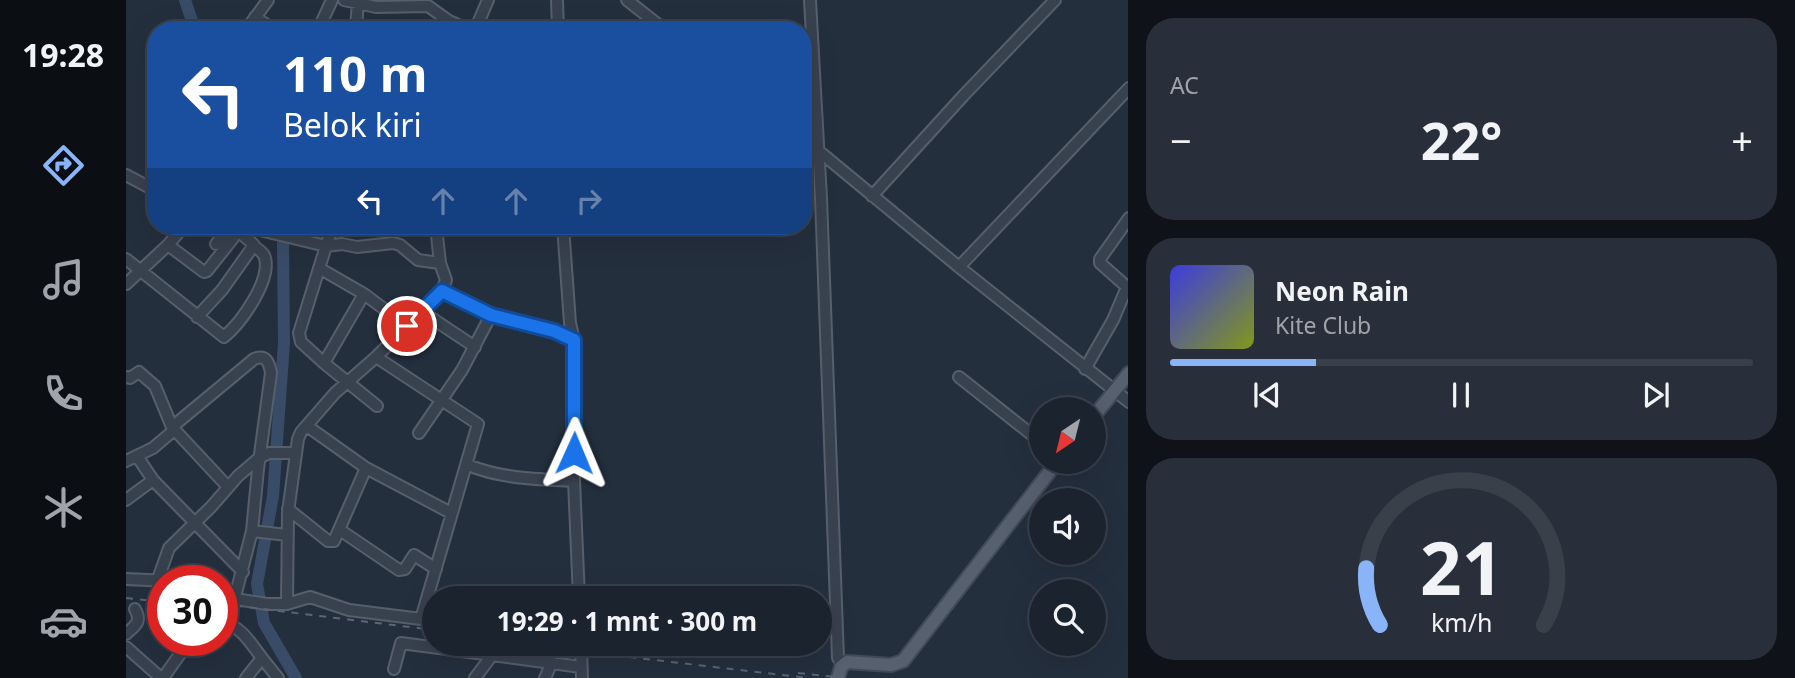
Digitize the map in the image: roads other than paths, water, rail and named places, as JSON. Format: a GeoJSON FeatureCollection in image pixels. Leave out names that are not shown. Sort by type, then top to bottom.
{"type":"FeatureCollection","features":[{"type":"Feature","properties":{"kind":"main road"},"geometry":{"type":"LineString","coordinates":[[1106,401],[1128,373]]}},
{"type":"Feature","properties":{"kind":"main road"},"geometry":{"type":"LineString","coordinates":[[838,678],[844,664],[850,661],[891,665],[903,662],[1048,474]]}},
{"type":"Feature","properties":{"kind":"street"},"geometry":{"type":"LineString","coordinates":[[252,21],[268,0]]}},
{"type":"Feature","properties":{"kind":"street"},"geometry":{"type":"LineString","coordinates":[[322,21],[332,0]]}},
{"type":"Feature","properties":{"kind":"street"},"geometry":{"type":"LineString","coordinates":[[344,0],[376,7],[415,3],[428,6],[449,21]]}},
{"type":"Feature","properties":{"kind":"street"},"geometry":{"type":"LineString","coordinates":[[479,21],[488,0]]}},
{"type":"Feature","properties":{"kind":"street"},"geometry":{"type":"LineString","coordinates":[[557,0],[558,21]]}},
{"type":"Feature","properties":{"kind":"street"},"geometry":{"type":"LineString","coordinates":[[627,0],[654,21]]}},
{"type":"Feature","properties":{"kind":"street"},"geometry":{"type":"LineString","coordinates":[[810,0],[811,21]]}},
{"type":"Feature","properties":{"kind":"street"},"geometry":{"type":"LineString","coordinates":[[872,196],[1055,0]]}},
{"type":"Feature","properties":{"kind":"street"},"geometry":{"type":"LineString","coordinates":[[357,21],[358,2]]}},
{"type":"Feature","properties":{"kind":"street"},"geometry":{"type":"LineString","coordinates":[[255,17],[261,21]]}},
{"type":"Feature","properties":{"kind":"street"},"geometry":{"type":"LineString","coordinates":[[812,34],[819,151],[838,658],[844,664]]}},
{"type":"Feature","properties":{"kind":"street"},"geometry":{"type":"LineString","coordinates":[[959,267],[1128,89]]}},
{"type":"Feature","properties":{"kind":"street"},"geometry":{"type":"LineString","coordinates":[[812,145],[1128,402]]}},
{"type":"Feature","properties":{"kind":"street"},"geometry":{"type":"LineString","coordinates":[[126,175],[147,186]]}},
{"type":"Feature","properties":{"kind":"street"},"geometry":{"type":"LineString","coordinates":[[1085,369],[1113,320],[1128,286],[1100,263],[1100,259],[1128,218]]}},
{"type":"Feature","properties":{"kind":"street"},"geometry":{"type":"LineString","coordinates":[[126,284],[176,235]]}},
{"type":"Feature","properties":{"kind":"street"},"geometry":{"type":"LineString","coordinates":[[216,244],[227,235]]}},
{"type":"Feature","properties":{"kind":"street"},"geometry":{"type":"LineString","coordinates":[[168,245],[204,272],[231,235]]}},
{"type":"Feature","properties":{"kind":"street"},"geometry":{"type":"LineString","coordinates":[[126,259],[224,337],[243,317],[258,292],[265,273],[266,259],[245,235]]}},
{"type":"Feature","properties":{"kind":"street"},"geometry":{"type":"LineString","coordinates":[[274,235],[322,245],[342,244],[357,247],[393,243],[400,245],[418,260],[440,263]]}},
{"type":"Feature","properties":{"kind":"street"},"geometry":{"type":"LineString","coordinates":[[328,235],[322,245],[320,268],[299,333],[301,342],[377,406]]}},
{"type":"Feature","properties":{"kind":"street"},"geometry":{"type":"LineString","coordinates":[[287,604],[286,535],[291,453],[301,432],[335,393],[376,357],[442,291],[446,280],[440,263],[437,235]]}},
{"type":"Feature","properties":{"kind":"street"},"geometry":{"type":"LineString","coordinates":[[564,235],[572,331],[578,586]]}},
{"type":"Feature","properties":{"kind":"street"},"geometry":{"type":"LineString","coordinates":[[198,317],[229,282],[254,246]]}},
{"type":"Feature","properties":{"kind":"street"},"geometry":{"type":"LineString","coordinates":[[320,268],[364,294],[407,326]]}},
{"type":"Feature","properties":{"kind":"street"},"geometry":{"type":"LineString","coordinates":[[442,291],[491,315],[554,331],[572,331]]}},
{"type":"Feature","properties":{"kind":"street"},"geometry":{"type":"LineString","coordinates":[[324,363],[364,294]]}},
{"type":"Feature","properties":{"kind":"street"},"geometry":{"type":"LineString","coordinates":[[421,311],[475,347]]}},
{"type":"Feature","properties":{"kind":"street"},"geometry":{"type":"LineString","coordinates":[[419,433],[475,347],[491,315]]}},
{"type":"Feature","properties":{"kind":"street"},"geometry":{"type":"LineString","coordinates":[[243,572],[131,458],[153,448],[173,431],[172,427],[260,356],[270,363],[271,373],[264,456],[239,599],[287,604],[310,597],[349,610],[421,619],[478,424],[376,357]]}},
{"type":"Feature","properties":{"kind":"street"},"geometry":{"type":"LineString","coordinates":[[126,377],[130,378],[139,372],[155,386],[172,427],[228,487]]}},
{"type":"Feature","properties":{"kind":"street"},"geometry":{"type":"LineString","coordinates":[[959,377],[1029,432]]}},
{"type":"Feature","properties":{"kind":"street"},"geometry":{"type":"LineString","coordinates":[[307,426],[366,468],[451,513]]}},
{"type":"Feature","properties":{"kind":"street"},"geometry":{"type":"LineString","coordinates":[[166,565],[169,548],[228,487],[264,456],[291,453]]}},
{"type":"Feature","properties":{"kind":"street"},"geometry":{"type":"LineString","coordinates":[[468,465],[487,473],[513,478],[574,481]]}},
{"type":"Feature","properties":{"kind":"street"},"geometry":{"type":"LineString","coordinates":[[288,509],[328,541],[334,541],[366,468]]}},
{"type":"Feature","properties":{"kind":"street"},"geometry":{"type":"LineString","coordinates":[[126,500],[153,480]]}},
{"type":"Feature","properties":{"kind":"street"},"geometry":{"type":"LineString","coordinates":[[341,530],[399,570],[405,569],[414,555],[436,569]]}},
{"type":"Feature","properties":{"kind":"street"},"geometry":{"type":"LineString","coordinates":[[253,531],[286,535]]}},
{"type":"Feature","properties":{"kind":"street"},"geometry":{"type":"LineString","coordinates":[[126,579],[147,580]]}},
{"type":"Feature","properties":{"kind":"street"},"geometry":{"type":"LineString","coordinates":[[126,635],[138,622],[135,609]]}},
{"type":"Feature","properties":{"kind":"street"},"geometry":{"type":"LineString","coordinates":[[238,628],[278,678]]}},
{"type":"Feature","properties":{"kind":"street"},"geometry":{"type":"LineString","coordinates":[[394,669],[401,643],[422,645]]}},
{"type":"Feature","properties":{"kind":"street"},"geometry":{"type":"LineString","coordinates":[[126,647],[162,678],[178,656]]}},
{"type":"Feature","properties":{"kind":"street"},"geometry":{"type":"LineString","coordinates":[[475,678],[492,656]]}},
{"type":"Feature","properties":{"kind":"street"},"geometry":{"type":"LineString","coordinates":[[508,656],[552,662],[582,673]]}},
{"type":"Feature","properties":{"kind":"street"},"geometry":{"type":"LineString","coordinates":[[246,678],[262,658]]}},
{"type":"Feature","properties":{"kind":"street"},"geometry":{"type":"LineString","coordinates":[[545,678],[552,662]]}},
{"type":"Feature","properties":{"kind":"waterway"},"geometry":{"type":"LineString","coordinates":[[185,0],[192,21]]}},
{"type":"Feature","properties":{"kind":"waterway"},"geometry":{"type":"LineString","coordinates":[[287,235],[283,243],[284,343],[273,496],[257,584],[264,623],[296,678]]}},
{"type":"Feature","properties":{"kind":"railway"},"geometry":{"type":"LineString","coordinates":[[126,598],[147,600]]}},
{"type":"Feature","properties":{"kind":"railway"},"geometry":{"type":"LineString","coordinates":[[238,606],[422,629]]}},
{"type":"Feature","properties":{"kind":"railway"},"geometry":{"type":"LineString","coordinates":[[620,656],[808,678]]}},
{"type":"Feature","properties":{"kind":"railway"},"geometry":{"type":"LineString","coordinates":[[798,673],[843,678]]}}]}
